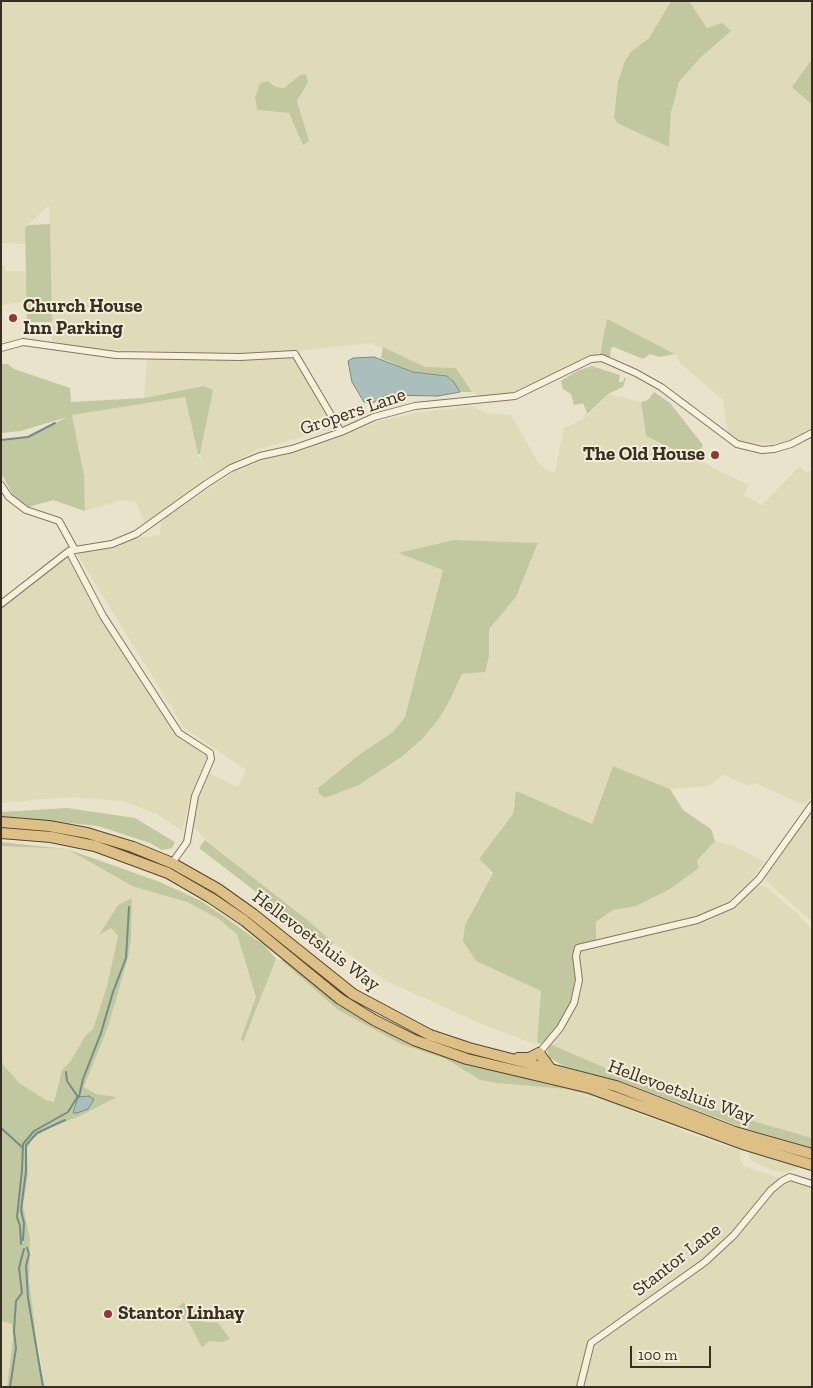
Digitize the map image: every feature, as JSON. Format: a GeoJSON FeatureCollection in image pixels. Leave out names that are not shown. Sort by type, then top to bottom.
{"type":"FeatureCollection","features":[{"type":"Feature","properties":{"kind":"highway","name":"Hellevoetsluis Way"},"geometry":{"type":"LineString","coordinates":[[1,822],[49,826],[87,833],[133,847],[172,863],[231,899],[326,974],[375,1007],[430,1035],[505,1058],[616,1086],[735,1132],[812,1154]]}},
{"type":"Feature","properties":{"kind":"highway","name":"Hellevoetsluis Way"},"geometry":{"type":"LineString","coordinates":[[1,833],[44,836],[95,846],[168,873],[211,898],[244,921],[340,998],[374,1020],[414,1040],[467,1059],[590,1088],[773,1155],[812,1165]]}},
{"type":"Feature","properties":{"kind":"highway"},"geometry":{"type":"LineString","coordinates":[[505,1058],[529,1058],[539,1053],[550,1068]]}},
{"type":"Feature","properties":{"kind":"street"},"geometry":{"type":"LineString","coordinates":[[1,348],[23,342],[116,355],[240,357],[295,354],[341,432]]}},
{"type":"Feature","properties":{"kind":"street","name":"Gropers Lane"},"geometry":{"type":"LineString","coordinates":[[1,604],[72,550],[112,544],[136,534],[231,468],[260,456],[292,449],[341,432],[374,416],[415,406],[515,396],[591,359],[602,358],[636,372],[661,387],[737,444],[762,450],[774,449],[791,444],[812,433]]}},
{"type":"Feature","properties":{"kind":"street"},"geometry":{"type":"LineString","coordinates":[[1,485],[9,497],[26,510],[59,521],[103,616],[179,733],[210,753],[211,759],[195,796],[187,842],[172,863]]}},
{"type":"Feature","properties":{"kind":"street"},"geometry":{"type":"LineString","coordinates":[[539,1053],[560,1028],[574,1003],[579,980],[576,956],[578,948],[697,920],[732,905],[760,879],[812,805]]}},
{"type":"Feature","properties":{"kind":"street","name":"Stantor Lane"},"geometry":{"type":"LineString","coordinates":[[580,1387],[591,1343],[705,1262],[734,1235],[771,1190],[782,1181],[790,1177],[812,1184]]}},
{"type":"Feature","properties":{"kind":"shaded area"},"geometry":{"type":"Polygon","coordinates":[[[1,1],[671,1],[649,38],[624,63],[618,81],[614,117],[617,123],[669,146],[672,107],[677,87],[688,70],[706,52],[713,28],[707,28],[689,1],[812,1],[812,59],[793,87],[812,105],[812,428],[789,441],[772,444],[737,441],[728,434],[723,400],[681,364],[675,354],[608,320],[599,354],[512,393],[497,398],[482,399],[469,389],[456,368],[421,366],[370,343],[297,351],[231,354],[92,349],[52,342],[49,205],[25,228],[25,244],[1,243],[1,1]],[[304,74],[284,88],[276,87],[271,82],[260,87],[255,97],[256,108],[261,111],[289,113],[303,145],[308,136],[297,101],[304,89],[307,75],[304,74]]]}},
{"type":"Feature","properties":{"kind":"shaded area"},"geometry":{"type":"Polygon","coordinates":[[[1,265],[5,266],[5,271],[27,271],[27,301],[1,305],[1,265]]]}},
{"type":"Feature","properties":{"kind":"shaded area"},"geometry":{"type":"Polygon","coordinates":[[[147,357],[292,358],[296,360],[334,428],[256,450],[206,478],[145,523],[136,502],[122,500],[85,511],[84,475],[72,415],[185,397],[198,454],[204,470],[200,454],[212,390],[200,386],[144,398],[147,357]]]}},
{"type":"Feature","properties":{"kind":"shaded area"},"geometry":{"type":"Polygon","coordinates":[[[374,357],[413,372],[447,376],[453,381],[460,392],[438,396],[386,395],[371,404],[364,402],[352,382],[348,361],[353,358],[374,357]]]}},
{"type":"Feature","properties":{"kind":"shaded area"},"geometry":{"type":"Polygon","coordinates":[[[608,394],[641,402],[646,436],[677,451],[697,457],[713,468],[749,485],[744,495],[762,505],[800,466],[806,472],[812,471],[812,797],[804,805],[755,783],[749,786],[724,775],[709,786],[670,789],[613,766],[592,824],[513,802],[513,814],[479,859],[492,874],[465,925],[476,961],[541,991],[537,1045],[484,1025],[386,981],[334,943],[205,839],[193,826],[197,798],[208,773],[238,787],[246,770],[184,728],[77,554],[116,547],[135,538],[160,535],[161,520],[234,472],[265,459],[333,439],[380,421],[414,413],[472,406],[486,413],[511,415],[538,462],[545,469],[555,472],[564,428],[585,418],[608,394]],[[454,540],[400,554],[444,570],[405,717],[393,732],[360,754],[318,788],[319,794],[325,798],[359,785],[410,751],[433,726],[450,700],[462,674],[479,671],[489,629],[518,593],[538,544],[454,540]]]}},
{"type":"Feature","properties":{"kind":"shaded area"},"geometry":{"type":"Polygon","coordinates":[[[68,556],[111,636],[175,732],[208,755],[192,792],[182,831],[157,814],[122,801],[67,797],[1,803],[1,605],[68,556]]]}},
{"type":"Feature","properties":{"kind":"shaded area"},"geometry":{"type":"Polygon","coordinates":[[[812,809],[812,922],[764,879],[812,809]]]}},
{"type":"Feature","properties":{"kind":"shaded area"},"geometry":{"type":"Polygon","coordinates":[[[715,841],[734,846],[765,862],[747,884],[728,901],[702,915],[596,942],[596,922],[613,910],[636,906],[670,889],[699,868],[697,862],[715,841]]]}},
{"type":"Feature","properties":{"kind":"shaded area"},"geometry":{"type":"Polygon","coordinates":[[[1,846],[67,849],[131,886],[160,882],[221,913],[265,946],[277,960],[281,960],[338,1010],[401,1044],[446,1059],[480,1080],[565,1089],[614,1104],[721,1145],[741,1149],[739,1155],[743,1166],[780,1178],[753,1212],[720,1245],[682,1276],[589,1338],[577,1387],[45,1387],[32,1306],[28,1267],[30,1239],[23,1205],[28,1175],[27,1149],[32,1139],[47,1129],[80,1116],[116,1097],[96,1094],[84,1088],[108,1027],[128,958],[131,940],[132,899],[118,905],[100,934],[111,928],[118,936],[107,986],[93,1029],[85,1036],[70,1062],[62,1070],[54,1102],[46,1100],[19,1083],[1,1062],[1,846]]]}},
{"type":"Feature","properties":{"kind":"shaded area"},"geometry":{"type":"Polygon","coordinates":[[[760,885],[767,888],[798,914],[812,930],[812,1138],[678,1099],[552,1045],[548,1045],[576,1003],[582,980],[578,957],[580,951],[710,920],[734,907],[760,885]]]}},
{"type":"Feature","properties":{"kind":"shaded area"},"geometry":{"type":"Polygon","coordinates":[[[89,1096],[94,1099],[88,1109],[73,1113],[78,1097],[89,1096]]]}},
{"type":"Feature","properties":{"kind":"shaded area"},"geometry":{"type":"Polygon","coordinates":[[[749,1151],[798,1165],[797,1169],[784,1173],[772,1170],[752,1161],[749,1157],[749,1151]]]}},
{"type":"Feature","properties":{"kind":"shaded area"},"geometry":{"type":"Polygon","coordinates":[[[790,1181],[812,1187],[812,1387],[583,1387],[595,1346],[736,1237],[774,1193],[790,1181]]]}},
{"type":"Feature","properties":{"kind":"shaded area"},"geometry":{"type":"Polygon","coordinates":[[[1,1321],[12,1324],[13,1338],[7,1387],[1,1387],[1,1321]]]}},
{"type":"Feature","properties":{"kind":"green space"},"geometry":{"type":"Polygon","coordinates":[[[671,1],[689,1],[707,28],[722,23],[731,31],[700,58],[679,82],[671,113],[669,147],[617,123],[614,117],[618,81],[624,63],[631,52],[649,38],[671,1]]]}},
{"type":"Feature","properties":{"kind":"green space"},"geometry":{"type":"Polygon","coordinates":[[[812,59],[812,105],[792,87],[812,59]]]}},
{"type":"Feature","properties":{"kind":"green space"},"geometry":{"type":"Polygon","coordinates":[[[306,74],[308,82],[297,101],[309,141],[303,145],[289,113],[257,110],[255,97],[258,86],[261,83],[268,81],[276,87],[284,88],[300,75],[306,74]]]}},
{"type":"Feature","properties":{"kind":"green space"},"geometry":{"type":"Polygon","coordinates":[[[50,224],[52,322],[27,322],[25,228],[29,225],[50,224]]]}},
{"type":"Feature","properties":{"kind":"green space"},"geometry":{"type":"Polygon","coordinates":[[[607,319],[675,354],[660,357],[650,354],[643,359],[614,347],[611,348],[610,357],[600,354],[607,319]]]}},
{"type":"Feature","properties":{"kind":"green space"},"geometry":{"type":"Polygon","coordinates":[[[383,347],[425,367],[456,368],[472,392],[460,392],[451,378],[445,375],[413,372],[381,358],[383,347]]]}},
{"type":"Feature","properties":{"kind":"green space"},"geometry":{"type":"Polygon","coordinates":[[[1,364],[8,364],[14,369],[70,388],[71,402],[144,398],[203,386],[213,390],[200,454],[198,454],[185,397],[72,415],[84,475],[85,511],[53,500],[25,508],[13,495],[1,473],[1,440],[28,437],[67,417],[21,431],[1,433],[1,364]]]}},
{"type":"Feature","properties":{"kind":"green space"},"geometry":{"type":"Polygon","coordinates":[[[592,366],[620,375],[619,382],[623,382],[624,378],[626,378],[623,387],[608,394],[582,419],[587,413],[583,403],[574,405],[571,394],[563,389],[561,381],[577,371],[592,366]]]}},
{"type":"Feature","properties":{"kind":"green space"},"geometry":{"type":"Polygon","coordinates":[[[654,392],[670,403],[703,445],[697,457],[677,451],[646,436],[641,402],[648,400],[654,392]]]}},
{"type":"Feature","properties":{"kind":"green space"},"geometry":{"type":"Polygon","coordinates":[[[454,540],[538,543],[516,597],[489,629],[489,656],[485,672],[462,674],[438,720],[423,738],[402,757],[359,785],[325,798],[319,794],[318,788],[360,754],[393,732],[405,717],[443,570],[398,553],[454,540]]]}},
{"type":"Feature","properties":{"kind":"green space"},"geometry":{"type":"Polygon","coordinates":[[[613,766],[670,789],[683,810],[711,829],[715,841],[697,861],[699,868],[670,889],[636,906],[613,910],[596,922],[596,942],[576,947],[573,956],[577,980],[572,1003],[558,1026],[544,1042],[539,1044],[537,1042],[541,991],[476,961],[463,941],[465,925],[493,873],[479,859],[513,814],[516,791],[592,824],[613,766]]]}},
{"type":"Feature","properties":{"kind":"green space"},"geometry":{"type":"Polygon","coordinates":[[[67,808],[135,818],[175,842],[172,848],[162,850],[150,843],[98,826],[1,816],[1,812],[67,808]]]}},
{"type":"Feature","properties":{"kind":"green space"},"geometry":{"type":"Polygon","coordinates":[[[205,840],[334,943],[328,947],[199,848],[205,840]]]}},
{"type":"Feature","properties":{"kind":"green space"},"geometry":{"type":"Polygon","coordinates":[[[1,842],[67,849],[1,846],[1,842]]]}},
{"type":"Feature","properties":{"kind":"green space"},"geometry":{"type":"Polygon","coordinates":[[[67,849],[160,882],[203,902],[265,946],[276,959],[243,1042],[241,1039],[256,997],[237,934],[219,919],[187,902],[132,886],[67,849]]]}},
{"type":"Feature","properties":{"kind":"green space"},"geometry":{"type":"Polygon","coordinates":[[[132,898],[131,940],[128,958],[108,1027],[84,1087],[96,1094],[117,1097],[80,1116],[47,1129],[32,1139],[27,1149],[28,1175],[23,1205],[30,1239],[29,1280],[38,1352],[45,1387],[7,1387],[13,1338],[12,1324],[1,1321],[1,1062],[19,1083],[46,1100],[54,1102],[62,1070],[70,1062],[85,1036],[93,1029],[107,986],[118,936],[111,928],[99,935],[118,905],[132,898]]]}},
{"type":"Feature","properties":{"kind":"green space"},"geometry":{"type":"Polygon","coordinates":[[[286,959],[401,1036],[566,1083],[735,1144],[734,1147],[589,1095],[565,1089],[480,1080],[446,1059],[401,1044],[338,1010],[281,960],[286,959]]]}},
{"type":"Feature","properties":{"kind":"green space"},"geometry":{"type":"Polygon","coordinates":[[[548,1045],[552,1045],[678,1099],[812,1138],[812,1148],[741,1127],[622,1082],[564,1066],[550,1058],[547,1051],[548,1045]]]}},
{"type":"Feature","properties":{"kind":"green space"},"geometry":{"type":"Polygon","coordinates":[[[184,1302],[186,1306],[191,1305],[199,1312],[203,1322],[218,1323],[230,1339],[222,1342],[209,1341],[203,1347],[201,1346],[190,1324],[177,1314],[176,1309],[184,1302]]]}},
{"type":"Feature","properties":{"kind":"waterway"},"geometry":{"type":"LineString","coordinates":[[1,440],[28,437],[55,423]]}},
{"type":"Feature","properties":{"kind":"waterway"},"geometry":{"type":"LineString","coordinates":[[79,1097],[83,1079],[101,1033],[113,992],[126,958],[129,907]]}},
{"type":"Feature","properties":{"kind":"waterway"},"geometry":{"type":"LineString","coordinates":[[66,1072],[67,1081],[78,1097]]}},
{"type":"Feature","properties":{"kind":"waterway"},"geometry":{"type":"LineString","coordinates":[[21,1244],[20,1226],[17,1217],[23,1144],[34,1131],[68,1112],[78,1096]]}},
{"type":"Feature","properties":{"kind":"waterway"},"geometry":{"type":"LineString","coordinates":[[23,1240],[24,1223],[21,1210],[26,1171],[26,1145],[37,1133],[65,1120]]}},
{"type":"Feature","properties":{"kind":"waterway"},"geometry":{"type":"LineString","coordinates":[[1,1128],[22,1147]]}},
{"type":"Feature","properties":{"kind":"waterway"},"geometry":{"type":"LineString","coordinates":[[27,1248],[29,1254],[26,1266],[28,1298],[43,1387]]}},
{"type":"Feature","properties":{"kind":"waterway"},"geometry":{"type":"LineString","coordinates":[[10,1387],[16,1348],[14,1331],[16,1301],[22,1293],[19,1268],[24,1249]]}},
{"type":"Feature","properties":{"kind":"place","name":"Church House Inn Parking"},"geometry":{"type":"Point","coordinates":[13,318]}},
{"type":"Feature","properties":{"kind":"place","name":"The Old House"},"geometry":{"type":"Point","coordinates":[715,455]}},
{"type":"Feature","properties":{"kind":"place","name":"Stantor Linhay"},"geometry":{"type":"Point","coordinates":[108,1314]}}]}
